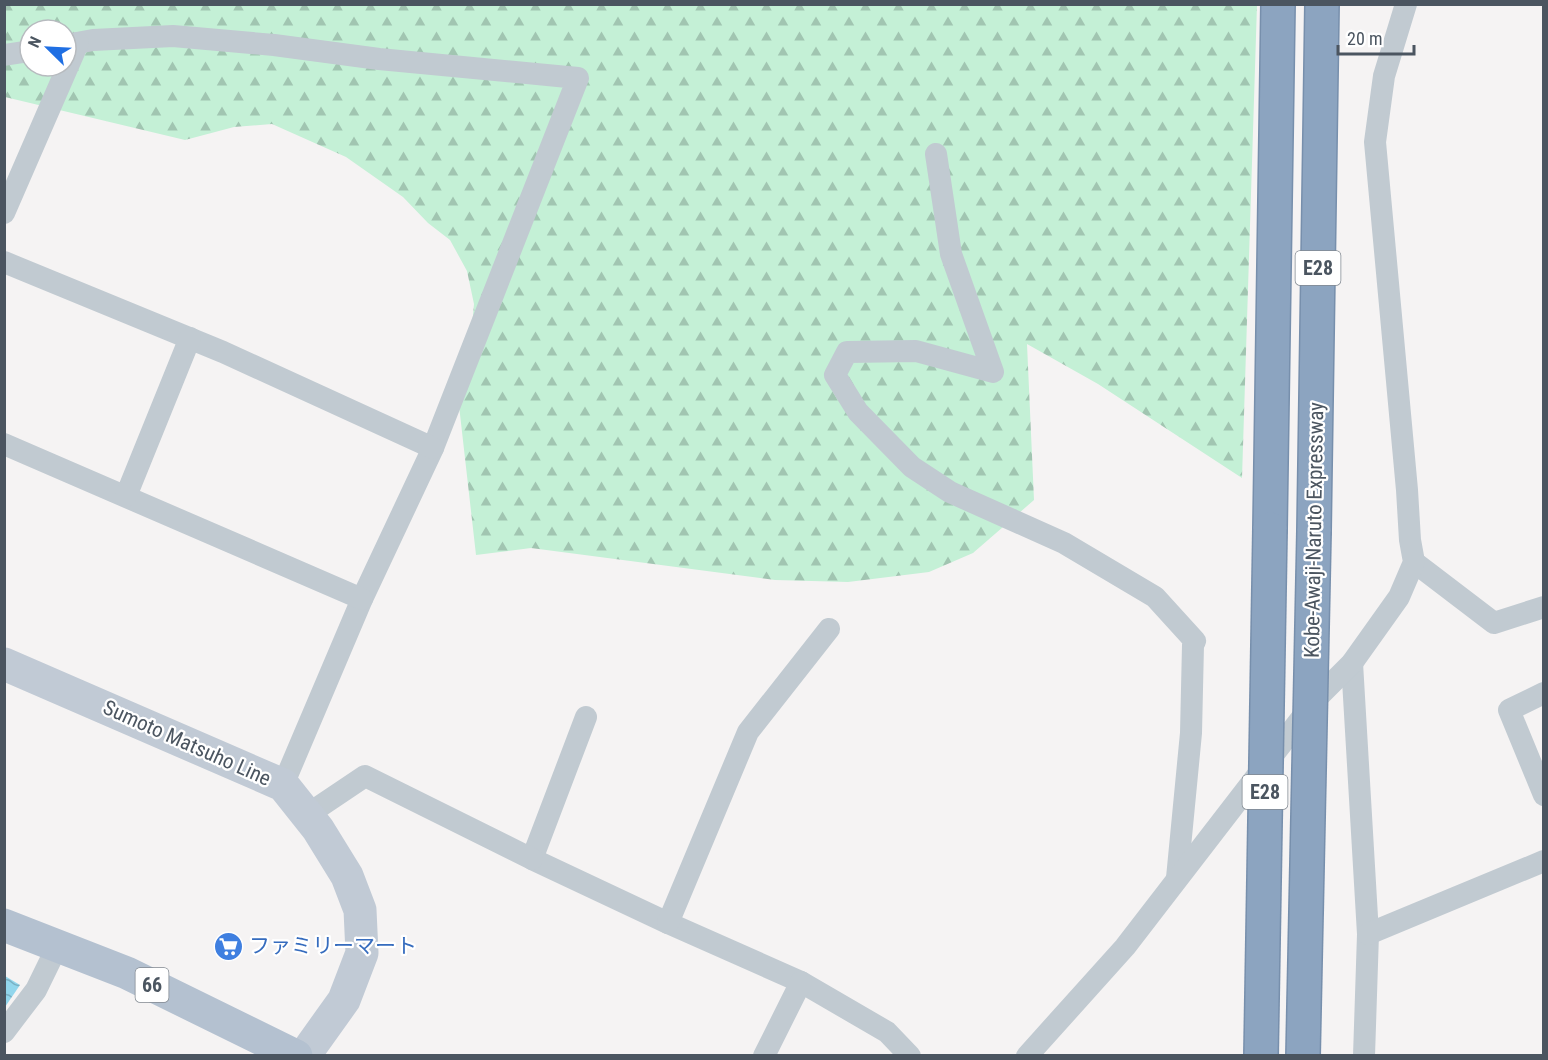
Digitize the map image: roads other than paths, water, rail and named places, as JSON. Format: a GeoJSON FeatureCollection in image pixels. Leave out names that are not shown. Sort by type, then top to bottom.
{"type":"FeatureCollection","features":[{"type":"Feature","properties":{"kind":"highway","name":"E28"},"geometry":{"type":"LineString","coordinates":[[1261,1056],[1278,4]]}},
{"type":"Feature","properties":{"kind":"highway","name":"Kobe-Awaji-Naruto Expressway"},"geometry":{"type":"LineString","coordinates":[[1303,1056],[1322,4]]}},
{"type":"Feature","properties":{"kind":"main road","name":"Sumoto Matsuho Line"},"geometry":{"type":"LineString","coordinates":[[4,664],[283,785],[307,815],[324,838],[350,884],[360,910],[362,953],[344,1000],[304,1056]]}},
{"type":"Feature","properties":{"kind":"main road","name":"66"},"geometry":{"type":"LineString","coordinates":[[4,925],[127,973],[296,1056]]}},
{"type":"Feature","properties":{"kind":"street"},"geometry":{"type":"LineString","coordinates":[[1027,1056],[1125,947],[1317,698],[1352,663],[1399,597],[1414,562],[1410,540],[1376,142],[1384,76],[1406,4]]}},
{"type":"Feature","properties":{"kind":"street"},"geometry":{"type":"LineString","coordinates":[[78,43],[173,36],[578,78],[434,448],[362,599],[283,785]]}},
{"type":"Feature","properties":{"kind":"street"},"geometry":{"type":"LineString","coordinates":[[4,213],[58,78]]}},
{"type":"Feature","properties":{"kind":"street"},"geometry":{"type":"LineString","coordinates":[[936,154],[951,254],[993,372],[916,351],[847,352],[835,375],[858,412],[912,467],[950,492],[1064,543],[1155,597],[1195,640],[1191,733],[1176,878]]}},
{"type":"Feature","properties":{"kind":"street"},"geometry":{"type":"LineString","coordinates":[[4,262],[190,338],[434,448]]}},
{"type":"Feature","properties":{"kind":"street"},"geometry":{"type":"LineString","coordinates":[[126,496],[190,338]]}},
{"type":"Feature","properties":{"kind":"street"},"geometry":{"type":"LineString","coordinates":[[4,444],[362,599]]}},
{"type":"Feature","properties":{"kind":"street"},"geometry":{"type":"LineString","coordinates":[[1414,562],[1494,623],[1544,607]]}},
{"type":"Feature","properties":{"kind":"street"},"geometry":{"type":"LineString","coordinates":[[668,923],[748,732],[828,629]]}},
{"type":"Feature","properties":{"kind":"street"},"geometry":{"type":"LineString","coordinates":[[1352,663],[1368,934],[1364,1056]]}},
{"type":"Feature","properties":{"kind":"street"},"geometry":{"type":"LineString","coordinates":[[1544,693],[1509,710],[1544,795]]}},
{"type":"Feature","properties":{"kind":"street"},"geometry":{"type":"LineString","coordinates":[[532,859],[586,717]]}},
{"type":"Feature","properties":{"kind":"street"},"geometry":{"type":"LineString","coordinates":[[307,815],[364,776],[532,859],[801,982],[887,1032],[910,1056]]}},
{"type":"Feature","properties":{"kind":"street"},"geometry":{"type":"LineString","coordinates":[[1368,934],[1544,861]]}},
{"type":"Feature","properties":{"kind":"street"},"geometry":{"type":"LineString","coordinates":[[4,1032],[36,990],[58,945]]}},
{"type":"Feature","properties":{"kind":"street"},"geometry":{"type":"LineString","coordinates":[[764,1056],[801,982]]}},
{"type":"Feature","properties":{"kind":"water"},"geometry":{"type":"Polygon","coordinates":[[[5,976],[20,985],[5,1007],[5,976]]]}},
{"type":"Feature","properties":{"kind":"place","name":"ファミリーマート"},"geometry":{"type":"Point","coordinates":[228,946]}}]}
